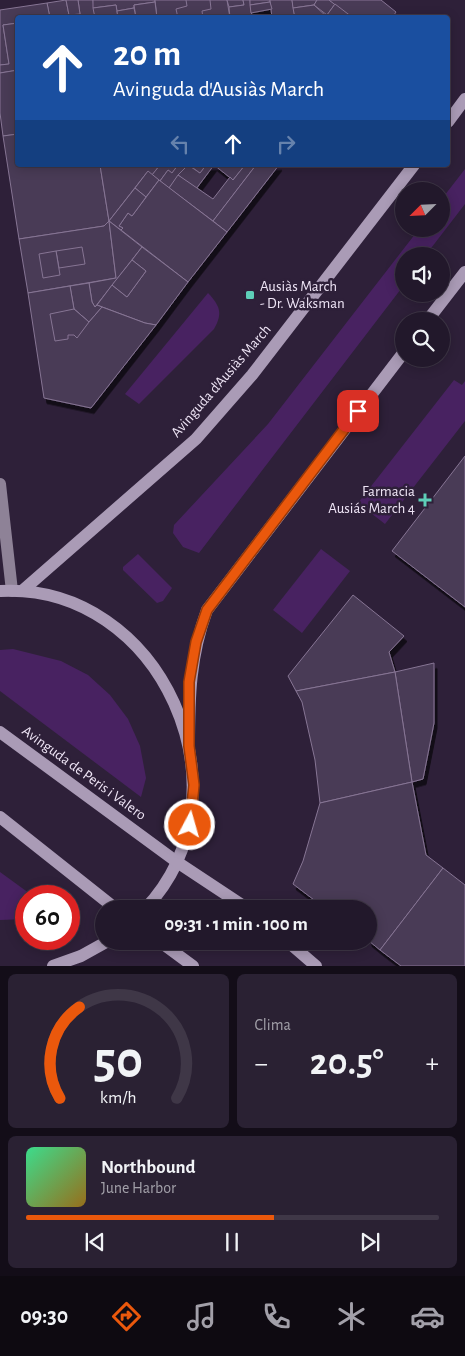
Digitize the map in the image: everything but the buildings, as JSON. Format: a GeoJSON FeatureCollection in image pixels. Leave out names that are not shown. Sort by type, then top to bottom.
{"type":"FeatureCollection","features":[{"type":"Feature","properties":{"kind":"main road"},"geometry":{"type":"LineString","coordinates":[[450,119],[465,99]]}},
{"type":"Feature","properties":{"kind":"main road","name":"Avinguda d'Ausiàs March"},"geometry":{"type":"LineString","coordinates":[[11,591],[196,439],[252,375],[412,167]]}},
{"type":"Feature","properties":{"kind":"main road"},"geometry":{"type":"LineString","coordinates":[[434,312],[465,272]]}},
{"type":"Feature","properties":{"kind":"main road"},"geometry":{"type":"LineString","coordinates":[[154,900],[159,895],[178,862],[190,825],[194,785],[189,746],[189,682],[196,642],[207,610],[395,364]]}},
{"type":"Feature","properties":{"kind":"main road"},"geometry":{"type":"LineString","coordinates":[[0,484],[11,591],[61,600],[98,616],[130,639],[157,669],[176,705],[189,746]]}},
{"type":"Feature","properties":{"kind":"main road","name":"Avinguda de Peris i Valero"},"geometry":{"type":"LineString","coordinates":[[0,732],[178,862],[235,900]]}},
{"type":"Feature","properties":{"kind":"main road"},"geometry":{"type":"LineString","coordinates":[[0,817],[105,900]]}},
{"type":"Feature","properties":{"kind":"main road"},"geometry":{"type":"LineString","coordinates":[[53,966],[81,956],[95,948]]}},
{"type":"Feature","properties":{"kind":"main road"},"geometry":{"type":"LineString","coordinates":[[171,950],[193,966]]}},
{"type":"Feature","properties":{"kind":"main road"},"geometry":{"type":"LineString","coordinates":[[297,950],[316,966]]}},
{"type":"Feature","properties":{"kind":"shaded area"},"geometry":{"type":"Polygon","coordinates":[[[465,169],[465,204],[450,224],[450,188],[465,169]]]}},
{"type":"Feature","properties":{"kind":"shaded area"},"geometry":{"type":"Polygon","coordinates":[[[412,238],[439,238],[432,247],[405,247],[412,238]]]}},
{"type":"Feature","properties":{"kind":"shaded area"},"geometry":{"type":"Polygon","coordinates":[[[395,260],[395,297],[199,553],[183,547],[173,533],[174,525],[268,424],[395,260]]]}},
{"type":"Feature","properties":{"kind":"shaded area"},"geometry":{"type":"Polygon","coordinates":[[[208,293],[219,310],[219,318],[214,329],[139,404],[125,394],[208,293]]]}},
{"type":"Feature","properties":{"kind":"shaded area"},"geometry":{"type":"Polygon","coordinates":[[[454,380],[462,385],[465,381],[465,421],[385,524],[358,503],[454,380]]]}},
{"type":"Feature","properties":{"kind":"shaded area"},"geometry":{"type":"Polygon","coordinates":[[[321,549],[350,571],[302,633],[273,610],[321,549]]]}},
{"type":"Feature","properties":{"kind":"shaded area"},"geometry":{"type":"Polygon","coordinates":[[[138,554],[172,588],[163,601],[157,603],[123,570],[123,567],[138,554]]]}},
{"type":"Feature","properties":{"kind":"shaded area"},"geometry":{"type":"Polygon","coordinates":[[[13,649],[61,661],[88,675],[110,695],[128,719],[140,746],[146,778],[141,797],[0,691],[0,650],[13,649]]]}},
{"type":"Feature","properties":{"kind":"shaded area"},"geometry":{"type":"Polygon","coordinates":[[[0,872],[18,885],[15,885],[15,919],[0,920],[0,872]]]}},
{"type":"Feature","properties":{"kind":"place","name":"Ausiàs March - Dr. Waksman"},"geometry":{"type":"Point","coordinates":[250,295]}},
{"type":"Feature","properties":{"kind":"place","name":"Farmacia Ausiás March 4"},"geometry":{"type":"Point","coordinates":[425,500]}},
{"type":"Feature","properties":{"kind":"route"},"geometry":{"type":"LineString","coordinates":[[190,825],[194,785],[189,746],[189,682],[196,642],[207,610],[358,411]]}}]}
